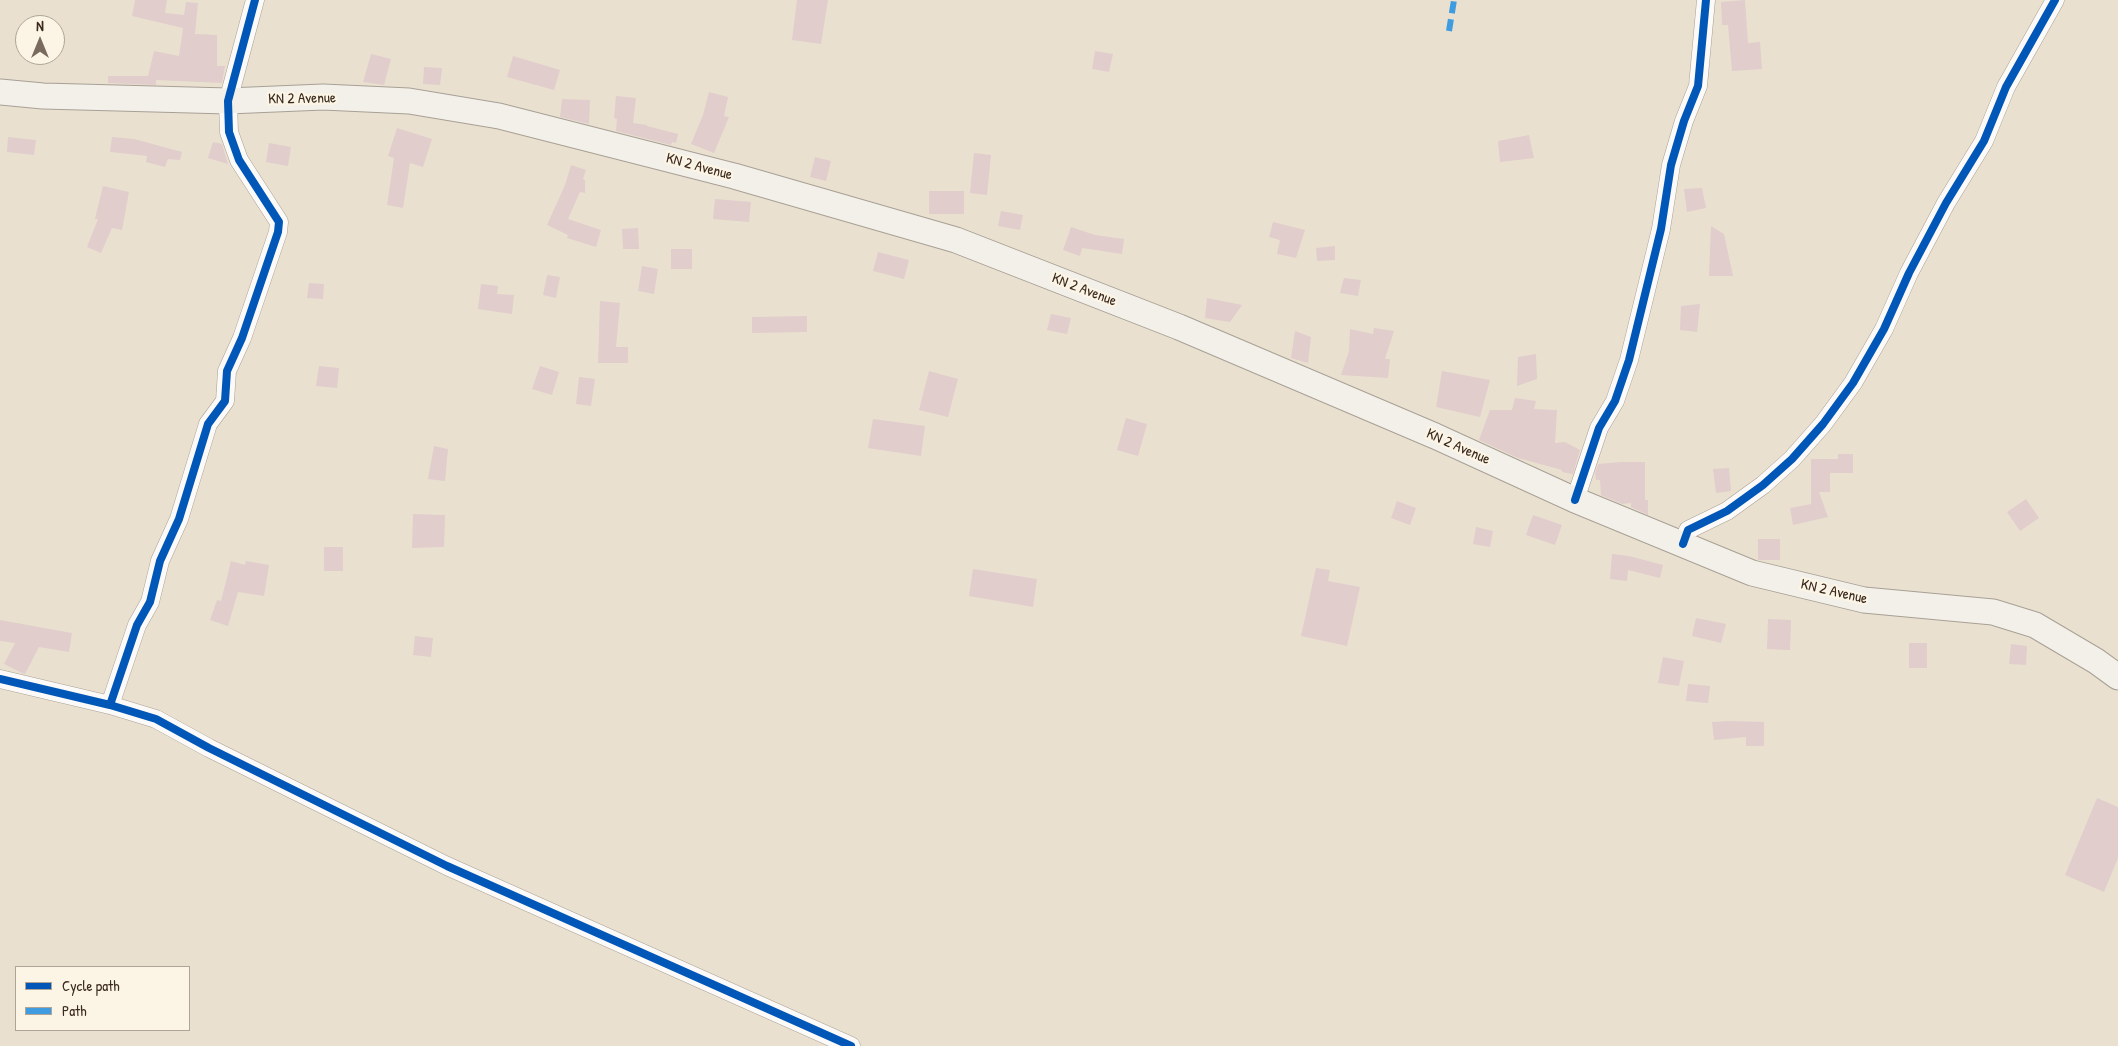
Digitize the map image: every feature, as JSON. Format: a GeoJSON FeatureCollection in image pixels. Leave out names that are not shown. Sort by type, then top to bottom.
{"type":"FeatureCollection","features":[{"type":"Feature","properties":{"kind":"main road","name":"KN 2 Avenue"},"geometry":{"type":"LineString","coordinates":[[0,92],[43,96],[228,101],[323,97],[409,101],[499,116],[734,176],[956,240],[1188,331],[1436,436],[1575,500],[1752,573],[1864,600],[1993,612],[2035,625],[2096,661],[2118,677]]}},
{"type":"Feature","properties":{"kind":"street"},"geometry":{"type":"LineString","coordinates":[[110,705],[138,625],[150,602],[160,561],[179,519],[208,424],[225,401],[227,371],[242,338],[278,232],[279,222],[239,160],[229,132],[228,101],[255,0]]}},
{"type":"Feature","properties":{"kind":"street"},"geometry":{"type":"LineString","coordinates":[[1575,500],[1599,428],[1615,401],[1629,360],[1661,229],[1671,165],[1684,121],[1698,86],[1706,0]]}},
{"type":"Feature","properties":{"kind":"street"},"geometry":{"type":"LineString","coordinates":[[1683,544],[1688,530],[1727,511],[1763,485],[1792,459],[1823,424],[1853,382],[1884,329],[1946,203],[1984,141],[2006,88],[2055,0]]}},
{"type":"Feature","properties":{"kind":"street"},"geometry":{"type":"LineString","coordinates":[[0,680],[110,705],[156,718],[209,748],[447,866],[851,1046]]}},
{"type":"Feature","properties":{"kind":"building"},"geometry":{"type":"Polygon","coordinates":[[[135,0],[167,0],[165,13],[184,15],[186,2],[198,3],[195,34],[217,35],[217,66],[225,66],[222,83],[156,80],[156,85],[108,83],[108,76],[148,76],[154,51],[179,56],[183,28],[132,16],[135,0]]]}},
{"type":"Feature","properties":{"kind":"building"},"geometry":{"type":"Polygon","coordinates":[[[797,0],[828,0],[821,44],[792,40],[797,0]]]}},
{"type":"Feature","properties":{"kind":"building"},"geometry":{"type":"Polygon","coordinates":[[[1745,0],[1748,43],[1760,42],[1762,69],[1732,71],[1728,25],[1722,25],[1721,2],[1745,0]]]}},
{"type":"Feature","properties":{"kind":"building"},"geometry":{"type":"Polygon","coordinates":[[[1095,51],[1113,54],[1109,72],[1092,69],[1095,51]]]}},
{"type":"Feature","properties":{"kind":"building"},"geometry":{"type":"Polygon","coordinates":[[[371,54],[391,59],[384,85],[363,82],[371,54]]]}},
{"type":"Feature","properties":{"kind":"building"},"geometry":{"type":"Polygon","coordinates":[[[513,56],[560,70],[554,90],[507,77],[513,56]]]}},
{"type":"Feature","properties":{"kind":"building"},"geometry":{"type":"Polygon","coordinates":[[[424,67],[442,68],[440,85],[423,84],[424,67]]]}},
{"type":"Feature","properties":{"kind":"building"},"geometry":{"type":"Polygon","coordinates":[[[709,92],[728,97],[724,116],[729,117],[714,153],[691,144],[703,115],[709,92]]]}},
{"type":"Feature","properties":{"kind":"building"},"geometry":{"type":"Polygon","coordinates":[[[616,96],[636,98],[633,123],[678,134],[676,143],[672,142],[671,145],[616,131],[617,119],[614,118],[616,96]]]}},
{"type":"Feature","properties":{"kind":"building"},"geometry":{"type":"Polygon","coordinates":[[[562,99],[590,100],[589,124],[560,117],[562,99]]]}},
{"type":"Feature","properties":{"kind":"building"},"geometry":{"type":"Polygon","coordinates":[[[397,128],[432,139],[423,167],[410,163],[403,208],[387,205],[394,158],[388,156],[397,128]]]}},
{"type":"Feature","properties":{"kind":"building"},"geometry":{"type":"Polygon","coordinates":[[[1529,135],[1534,158],[1500,162],[1498,141],[1529,135]]]}},
{"type":"Feature","properties":{"kind":"building"},"geometry":{"type":"Polygon","coordinates":[[[8,137],[36,140],[34,155],[7,152],[8,137]]]}},
{"type":"Feature","properties":{"kind":"building"},"geometry":{"type":"Polygon","coordinates":[[[112,137],[134,139],[182,152],[180,160],[168,159],[165,167],[146,162],[147,156],[110,152],[112,137]]]}},
{"type":"Feature","properties":{"kind":"building"},"geometry":{"type":"Polygon","coordinates":[[[213,142],[222,144],[228,164],[208,158],[213,142]]]}},
{"type":"Feature","properties":{"kind":"building"},"geometry":{"type":"Polygon","coordinates":[[[269,143],[291,147],[288,166],[266,162],[269,143]]]}},
{"type":"Feature","properties":{"kind":"building"},"geometry":{"type":"Polygon","coordinates":[[[974,153],[991,155],[987,195],[970,193],[974,153]]]}},
{"type":"Feature","properties":{"kind":"building"},"geometry":{"type":"Polygon","coordinates":[[[815,157],[831,161],[826,181],[810,177],[815,157]]]}},
{"type":"Feature","properties":{"kind":"building"},"geometry":{"type":"Polygon","coordinates":[[[571,165],[586,170],[583,179],[585,180],[585,193],[580,192],[568,219],[601,230],[596,247],[567,238],[568,235],[547,225],[565,185],[571,165]]]}},
{"type":"Feature","properties":{"kind":"building"},"geometry":{"type":"Polygon","coordinates":[[[103,186],[129,192],[122,230],[112,228],[101,253],[87,247],[98,219],[95,219],[103,186]]]}},
{"type":"Feature","properties":{"kind":"building"},"geometry":{"type":"Polygon","coordinates":[[[1702,188],[1706,208],[1687,212],[1684,189],[1702,188]]]}},
{"type":"Feature","properties":{"kind":"building"},"geometry":{"type":"Polygon","coordinates":[[[929,191],[964,191],[964,214],[929,214],[929,191]]]}},
{"type":"Feature","properties":{"kind":"building"},"geometry":{"type":"Polygon","coordinates":[[[715,199],[751,202],[749,222],[713,219],[715,199]]]}},
{"type":"Feature","properties":{"kind":"building"},"geometry":{"type":"Polygon","coordinates":[[[1001,211],[1023,215],[1020,230],[998,226],[1001,211]]]}},
{"type":"Feature","properties":{"kind":"building"},"geometry":{"type":"Polygon","coordinates":[[[1273,222],[1305,230],[1296,258],[1277,254],[1280,240],[1269,237],[1273,222]]]}},
{"type":"Feature","properties":{"kind":"building"},"geometry":{"type":"Polygon","coordinates":[[[1711,226],[1724,234],[1733,276],[1709,276],[1711,226]]]}},
{"type":"Feature","properties":{"kind":"building"},"geometry":{"type":"Polygon","coordinates":[[[1071,227],[1095,235],[1124,239],[1122,254],[1082,248],[1080,256],[1063,250],[1071,227]]]}},
{"type":"Feature","properties":{"kind":"building"},"geometry":{"type":"Polygon","coordinates":[[[638,228],[639,249],[623,249],[622,229],[638,228]]]}},
{"type":"Feature","properties":{"kind":"building"},"geometry":{"type":"Polygon","coordinates":[[[1335,246],[1335,260],[1317,261],[1316,248],[1335,246]]]}},
{"type":"Feature","properties":{"kind":"building"},"geometry":{"type":"Polygon","coordinates":[[[671,249],[692,249],[692,269],[671,269],[671,249]]]}},
{"type":"Feature","properties":{"kind":"building"},"geometry":{"type":"Polygon","coordinates":[[[878,252],[909,260],[904,279],[873,271],[878,252]]]}},
{"type":"Feature","properties":{"kind":"building"},"geometry":{"type":"Polygon","coordinates":[[[642,266],[658,269],[654,294],[638,291],[642,266]]]}},
{"type":"Feature","properties":{"kind":"building"},"geometry":{"type":"Polygon","coordinates":[[[547,275],[560,277],[556,298],[543,295],[547,275]]]}},
{"type":"Feature","properties":{"kind":"building"},"geometry":{"type":"Polygon","coordinates":[[[1344,278],[1361,280],[1358,296],[1340,293],[1344,278]]]}},
{"type":"Feature","properties":{"kind":"building"},"geometry":{"type":"Polygon","coordinates":[[[309,283],[324,284],[323,299],[307,298],[309,283]]]}},
{"type":"Feature","properties":{"kind":"building"},"geometry":{"type":"Polygon","coordinates":[[[481,284],[498,286],[497,294],[514,295],[512,314],[478,309],[481,284]]]}},
{"type":"Feature","properties":{"kind":"building"},"geometry":{"type":"Polygon","coordinates":[[[1207,298],[1242,305],[1230,322],[1205,318],[1207,298]]]}},
{"type":"Feature","properties":{"kind":"building"},"geometry":{"type":"Polygon","coordinates":[[[600,301],[620,303],[616,347],[628,347],[628,363],[598,363],[600,301]]]}},
{"type":"Feature","properties":{"kind":"building"},"geometry":{"type":"Polygon","coordinates":[[[1700,304],[1697,332],[1680,330],[1681,306],[1700,304]]]}},
{"type":"Feature","properties":{"kind":"building"},"geometry":{"type":"Polygon","coordinates":[[[1051,314],[1071,318],[1067,334],[1047,330],[1051,314]]]}},
{"type":"Feature","properties":{"kind":"building"},"geometry":{"type":"Polygon","coordinates":[[[807,316],[807,332],[752,333],[752,317],[807,316]]]}},
{"type":"Feature","properties":{"kind":"building"},"geometry":{"type":"Polygon","coordinates":[[[1374,328],[1394,331],[1385,359],[1390,359],[1388,378],[1341,375],[1349,351],[1350,329],[1373,334],[1374,328]]]}},
{"type":"Feature","properties":{"kind":"building"},"geometry":{"type":"Polygon","coordinates":[[[1295,331],[1311,337],[1308,363],[1291,358],[1295,331]]]}},
{"type":"Feature","properties":{"kind":"building"},"geometry":{"type":"Polygon","coordinates":[[[1536,354],[1537,379],[1517,386],[1518,357],[1536,354]]]}},
{"type":"Feature","properties":{"kind":"building"},"geometry":{"type":"Polygon","coordinates":[[[319,366],[339,368],[337,388],[316,386],[319,366]]]}},
{"type":"Feature","properties":{"kind":"building"},"geometry":{"type":"Polygon","coordinates":[[[540,366],[559,372],[552,395],[532,389],[540,366]]]}},
{"type":"Feature","properties":{"kind":"building"},"geometry":{"type":"Polygon","coordinates":[[[929,371],[958,379],[948,417],[919,410],[929,371]]]}},
{"type":"Feature","properties":{"kind":"building"},"geometry":{"type":"Polygon","coordinates":[[[1442,371],[1490,380],[1480,417],[1436,407],[1442,371]]]}},
{"type":"Feature","properties":{"kind":"building"},"geometry":{"type":"Polygon","coordinates":[[[579,377],[595,379],[591,406],[576,404],[579,377]]]}},
{"type":"Feature","properties":{"kind":"building"},"geometry":{"type":"Polygon","coordinates":[[[1515,398],[1536,401],[1534,409],[1557,410],[1555,443],[1565,442],[1580,450],[1573,474],[1518,458],[1479,440],[1490,410],[1512,410],[1515,398]]]}},
{"type":"Feature","properties":{"kind":"building"},"geometry":{"type":"Polygon","coordinates":[[[1126,418],[1147,424],[1138,456],[1117,450],[1126,418]]]}},
{"type":"Feature","properties":{"kind":"building"},"geometry":{"type":"Polygon","coordinates":[[[873,419],[925,426],[921,456],[868,448],[873,419]]]}},
{"type":"Feature","properties":{"kind":"building"},"geometry":{"type":"Polygon","coordinates":[[[434,446],[448,449],[445,481],[428,479],[434,446]]]}},
{"type":"Feature","properties":{"kind":"building"},"geometry":{"type":"Polygon","coordinates":[[[1838,454],[1853,454],[1853,473],[1830,473],[1830,492],[1819,492],[1828,517],[1793,525],[1790,508],[1811,504],[1811,459],[1838,459],[1838,454]]]}},
{"type":"Feature","properties":{"kind":"building"},"geometry":{"type":"Polygon","coordinates":[[[1645,462],[1645,500],[1648,500],[1648,515],[1631,507],[1631,503],[1622,504],[1601,495],[1600,480],[1596,480],[1595,473],[1598,464],[1645,462]]]}},
{"type":"Feature","properties":{"kind":"building"},"geometry":{"type":"Polygon","coordinates":[[[1729,468],[1731,491],[1716,493],[1713,469],[1729,468]]]}},
{"type":"Feature","properties":{"kind":"building"},"geometry":{"type":"Polygon","coordinates":[[[2026,499],[2039,518],[2020,531],[2007,512],[2026,499]]]}},
{"type":"Feature","properties":{"kind":"building"},"geometry":{"type":"Polygon","coordinates":[[[1397,501],[1416,508],[1410,525],[1391,518],[1397,501]]]}},
{"type":"Feature","properties":{"kind":"building"},"geometry":{"type":"Polygon","coordinates":[[[413,514],[445,515],[444,547],[412,548],[413,514]]]}},
{"type":"Feature","properties":{"kind":"building"},"geometry":{"type":"Polygon","coordinates":[[[1533,515],[1562,525],[1555,545],[1526,535],[1533,515]]]}},
{"type":"Feature","properties":{"kind":"building"},"geometry":{"type":"Polygon","coordinates":[[[1476,527],[1493,531],[1490,547],[1473,544],[1476,527]]]}},
{"type":"Feature","properties":{"kind":"building"},"geometry":{"type":"Polygon","coordinates":[[[1758,539],[1780,539],[1780,560],[1758,560],[1758,539]]]}},
{"type":"Feature","properties":{"kind":"building"},"geometry":{"type":"Polygon","coordinates":[[[324,547],[343,547],[343,571],[324,571],[324,547]]]}},
{"type":"Feature","properties":{"kind":"building"},"geometry":{"type":"Polygon","coordinates":[[[1612,554],[1629,556],[1663,565],[1660,578],[1628,570],[1627,581],[1610,579],[1612,554]]]}},
{"type":"Feature","properties":{"kind":"building"},"geometry":{"type":"Polygon","coordinates":[[[231,561],[245,565],[246,561],[269,565],[264,596],[238,592],[228,626],[210,620],[217,600],[221,601],[231,561]]]}},
{"type":"Feature","properties":{"kind":"building"},"geometry":{"type":"Polygon","coordinates":[[[1316,568],[1330,570],[1328,581],[1360,587],[1347,646],[1301,636],[1316,568]]]}},
{"type":"Feature","properties":{"kind":"building"},"geometry":{"type":"Polygon","coordinates":[[[973,569],[1037,579],[1033,607],[969,596],[973,569]]]}},
{"type":"Feature","properties":{"kind":"building"},"geometry":{"type":"Polygon","coordinates":[[[1696,618],[1726,624],[1721,643],[1692,636],[1696,618]]]}},
{"type":"Feature","properties":{"kind":"building"},"geometry":{"type":"Polygon","coordinates":[[[1768,619],[1791,620],[1790,650],[1767,649],[1768,619]]]}},
{"type":"Feature","properties":{"kind":"building"},"geometry":{"type":"Polygon","coordinates":[[[0,620],[72,633],[69,652],[39,647],[25,674],[22,673],[4,664],[15,643],[0,641],[0,620]]]}},
{"type":"Feature","properties":{"kind":"building"},"geometry":{"type":"Polygon","coordinates":[[[415,636],[433,638],[431,657],[413,655],[415,636]]]}},
{"type":"Feature","properties":{"kind":"building"},"geometry":{"type":"Polygon","coordinates":[[[1909,643],[1927,643],[1927,668],[1909,668],[1909,643]]]}},
{"type":"Feature","properties":{"kind":"building"},"geometry":{"type":"Polygon","coordinates":[[[2011,644],[2027,646],[2026,665],[2009,664],[2011,644]]]}},
{"type":"Feature","properties":{"kind":"building"},"geometry":{"type":"Polygon","coordinates":[[[1663,657],[1684,661],[1679,686],[1658,683],[1663,657]]]}},
{"type":"Feature","properties":{"kind":"building"},"geometry":{"type":"Polygon","coordinates":[[[1688,684],[1710,686],[1708,703],[1686,701],[1688,684]]]}},
{"type":"Feature","properties":{"kind":"building"},"geometry":{"type":"Polygon","coordinates":[[[1712,722],[1764,722],[1764,746],[1746,746],[1746,737],[1714,740],[1712,722]]]}},
{"type":"Feature","properties":{"kind":"building"},"geometry":{"type":"Polygon","coordinates":[[[2097,798],[2118,807],[2118,858],[2104,892],[2065,875],[2097,798]]]}},
{"type":"Feature","properties":{"kind":"marked path"},"geometry":{"type":"LineString","coordinates":[[1449,31],[1454,0]]}},
{"type":"Feature","properties":{"kind":"cycle path"},"geometry":{"type":"LineString","coordinates":[[110,705],[137,625],[150,602],[160,561],[179,519],[208,424],[225,401],[227,371],[242,338],[278,232],[279,222],[239,160],[229,132],[228,101],[255,0]]}},
{"type":"Feature","properties":{"kind":"cycle path"},"geometry":{"type":"LineString","coordinates":[[1575,500],[1599,428],[1615,401],[1629,360],[1661,229],[1671,165],[1684,121],[1698,86],[1706,0]]}},
{"type":"Feature","properties":{"kind":"cycle path"},"geometry":{"type":"LineString","coordinates":[[1683,544],[1688,530],[1727,511],[1763,485],[1792,459],[1823,424],[1853,383],[1884,329],[1909,273],[1946,203],[1984,141],[2006,87],[2055,0]]}},
{"type":"Feature","properties":{"kind":"cycle path"},"geometry":{"type":"LineString","coordinates":[[0,679],[110,705],[156,719],[209,748],[447,866],[851,1046]]}}]}
